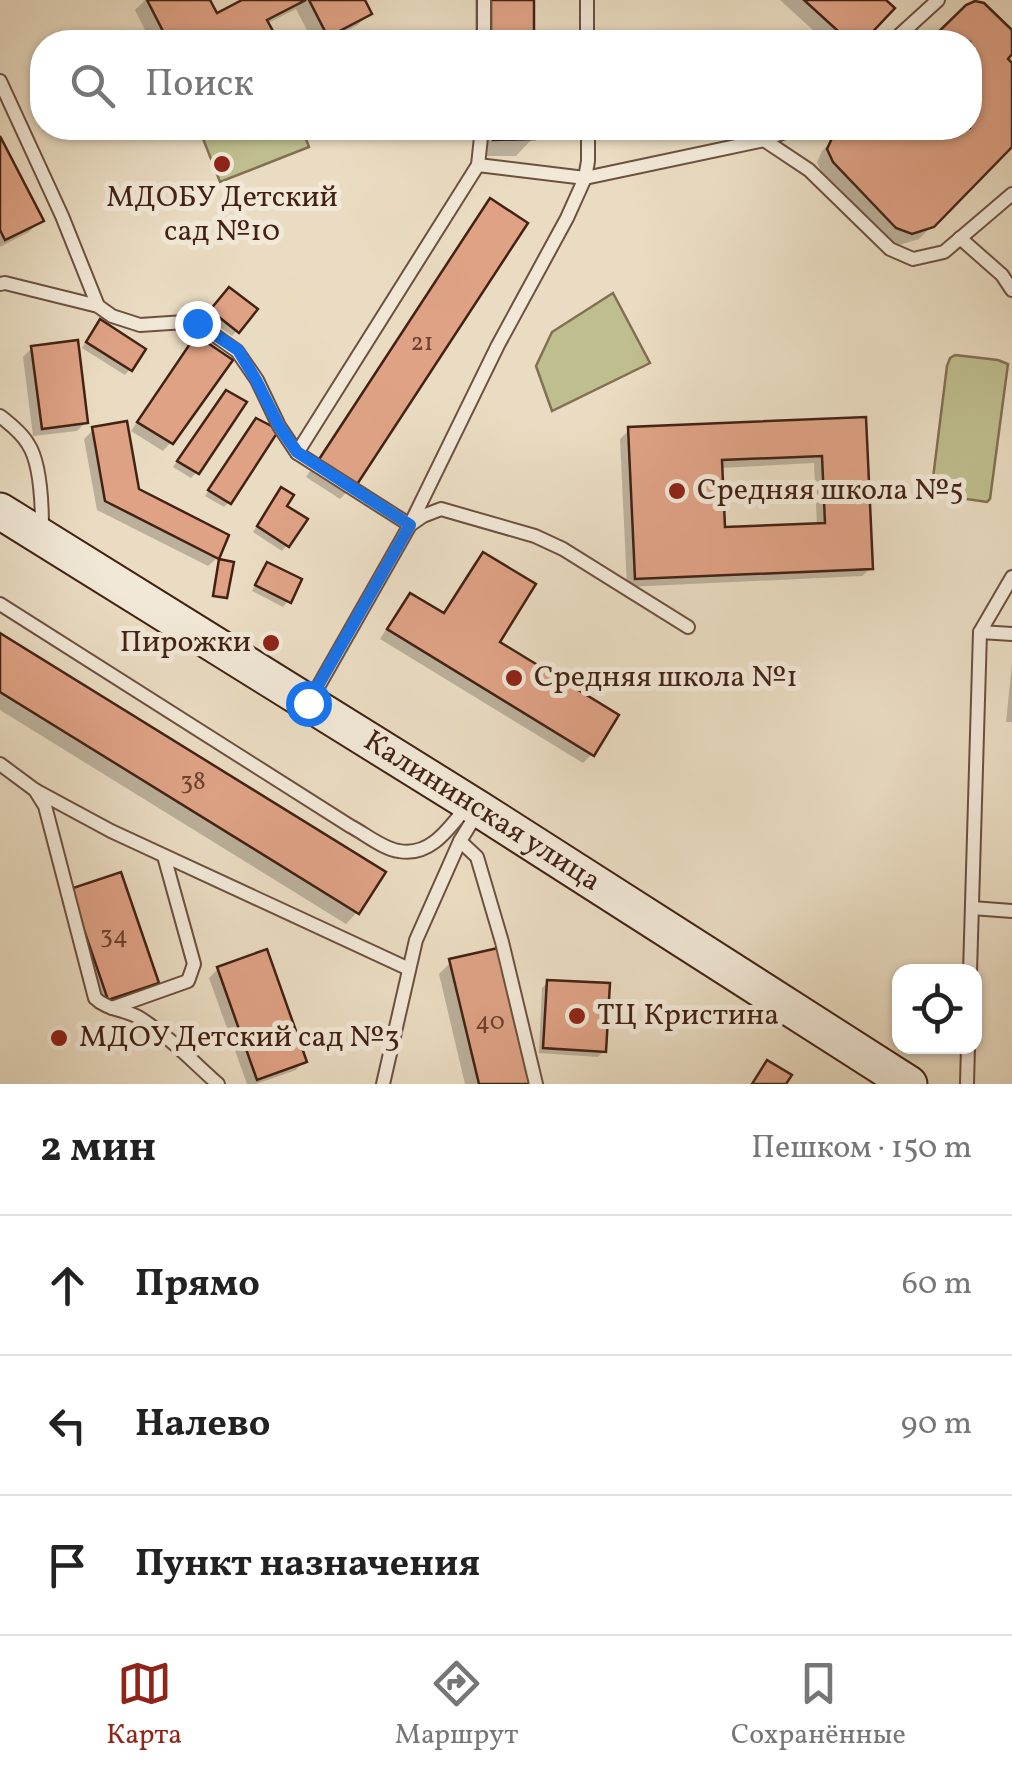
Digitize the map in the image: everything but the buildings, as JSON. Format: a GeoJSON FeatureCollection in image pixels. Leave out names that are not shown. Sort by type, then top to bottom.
{"type":"FeatureCollection","features":[{"type":"Feature","properties":{"kind":"main road","name":"Калининская улица"},"geometry":{"type":"LineString","coordinates":[[2,518],[41,536],[910,1084]]}},
{"type":"Feature","properties":{"kind":"lane"},"geometry":{"type":"LineString","coordinates":[[484,0],[484,30]]}},
{"type":"Feature","properties":{"kind":"lane"},"geometry":{"type":"LineString","coordinates":[[587,0],[587,30]]}},
{"type":"Feature","properties":{"kind":"lane"},"geometry":{"type":"LineString","coordinates":[[905,30],[938,0]]}},
{"type":"Feature","properties":{"kind":"lane"},"geometry":{"type":"LineString","coordinates":[[0,82],[62,216],[98,306]]}},
{"type":"Feature","properties":{"kind":"lane"},"geometry":{"type":"LineString","coordinates":[[297,452],[478,165],[481,140]]}},
{"type":"Feature","properties":{"kind":"lane"},"geometry":{"type":"LineString","coordinates":[[308,703],[410,525],[498,345],[567,218],[585,178],[588,140]]}},
{"type":"Feature","properties":{"kind":"lane"},"geometry":{"type":"LineString","coordinates":[[478,165],[585,178],[764,140],[809,170],[890,249],[913,259],[944,252],[1012,194]]}},
{"type":"Feature","properties":{"kind":"lane"},"geometry":{"type":"LineString","coordinates":[[960,238],[1002,275],[1012,290]]}},
{"type":"Feature","properties":{"kind":"lane"},"geometry":{"type":"LineString","coordinates":[[0,284],[98,306],[112,316],[140,325],[197,323],[238,350],[297,452],[410,525]]}},
{"type":"Feature","properties":{"kind":"lane"},"geometry":{"type":"LineString","coordinates":[[0,416],[28,443],[34,459],[42,508],[41,536]]}},
{"type":"Feature","properties":{"kind":"lane"},"geometry":{"type":"LineString","coordinates":[[410,525],[442,510],[535,536],[688,627]]}},
{"type":"Feature","properties":{"kind":"lane"},"geometry":{"type":"LineString","coordinates":[[970,964],[980,632],[1012,577]]}},
{"type":"Feature","properties":{"kind":"lane"},"geometry":{"type":"LineString","coordinates":[[0,604],[397,852],[418,851],[437,842],[474,806]]}},
{"type":"Feature","properties":{"kind":"lane"},"geometry":{"type":"LineString","coordinates":[[980,632],[1012,634]]}},
{"type":"Feature","properties":{"kind":"lane"},"geometry":{"type":"LineString","coordinates":[[0,764],[35,790],[111,832],[410,969]]}},
{"type":"Feature","properties":{"kind":"lane"},"geometry":{"type":"LineString","coordinates":[[35,790],[45,806],[96,998],[155,1028],[218,1084]]}},
{"type":"Feature","properties":{"kind":"lane"},"geometry":{"type":"LineString","coordinates":[[383,1084],[416,940],[474,806]]}},
{"type":"Feature","properties":{"kind":"lane"},"geometry":{"type":"LineString","coordinates":[[460,841],[477,857],[536,1084]]}},
{"type":"Feature","properties":{"kind":"lane"},"geometry":{"type":"LineString","coordinates":[[112,1008],[188,981],[194,964],[164,856]]}},
{"type":"Feature","properties":{"kind":"lane"},"geometry":{"type":"LineString","coordinates":[[972,908],[1012,910]]}},
{"type":"Feature","properties":{"kind":"lane"},"geometry":{"type":"LineString","coordinates":[[967,1084],[968,1054]]}},
{"type":"Feature","properties":{"kind":"shaded area"},"geometry":{"type":"Polygon","coordinates":[[[204,140],[306,140],[309,147],[220,182],[204,140]]]}},
{"type":"Feature","properties":{"kind":"shaded area"},"geometry":{"type":"Polygon","coordinates":[[[613,293],[650,363],[552,411],[536,366],[552,332],[613,293]]]}},
{"type":"Feature","properties":{"kind":"shaded area"},"geometry":{"type":"Polygon","coordinates":[[[955,355],[1008,364],[987,502],[931,494],[947,366],[955,355]]]}},
{"type":"Feature","properties":{"kind":"place","name":"МДОБУ Детский сад №10"},"geometry":{"type":"Point","coordinates":[222,164]}},
{"type":"Feature","properties":{"kind":"place","name":"Средняя школа №5"},"geometry":{"type":"Point","coordinates":[677,491]}},
{"type":"Feature","properties":{"kind":"place","name":"Пирожки"},"geometry":{"type":"Point","coordinates":[271,643]}},
{"type":"Feature","properties":{"kind":"place","name":"Средняя школа №1"},"geometry":{"type":"Point","coordinates":[514,678]}},
{"type":"Feature","properties":{"kind":"place","name":"ТЦ Кристина"},"geometry":{"type":"Point","coordinates":[577,1016]}},
{"type":"Feature","properties":{"kind":"place","name":"МДОУ Детский сад №3"},"geometry":{"type":"Point","coordinates":[59,1038]}},
{"type":"Feature","properties":{"kind":"route"},"geometry":{"type":"LineString","coordinates":[[197,323],[238,350],[297,452],[410,525],[308,703]]}}]}
